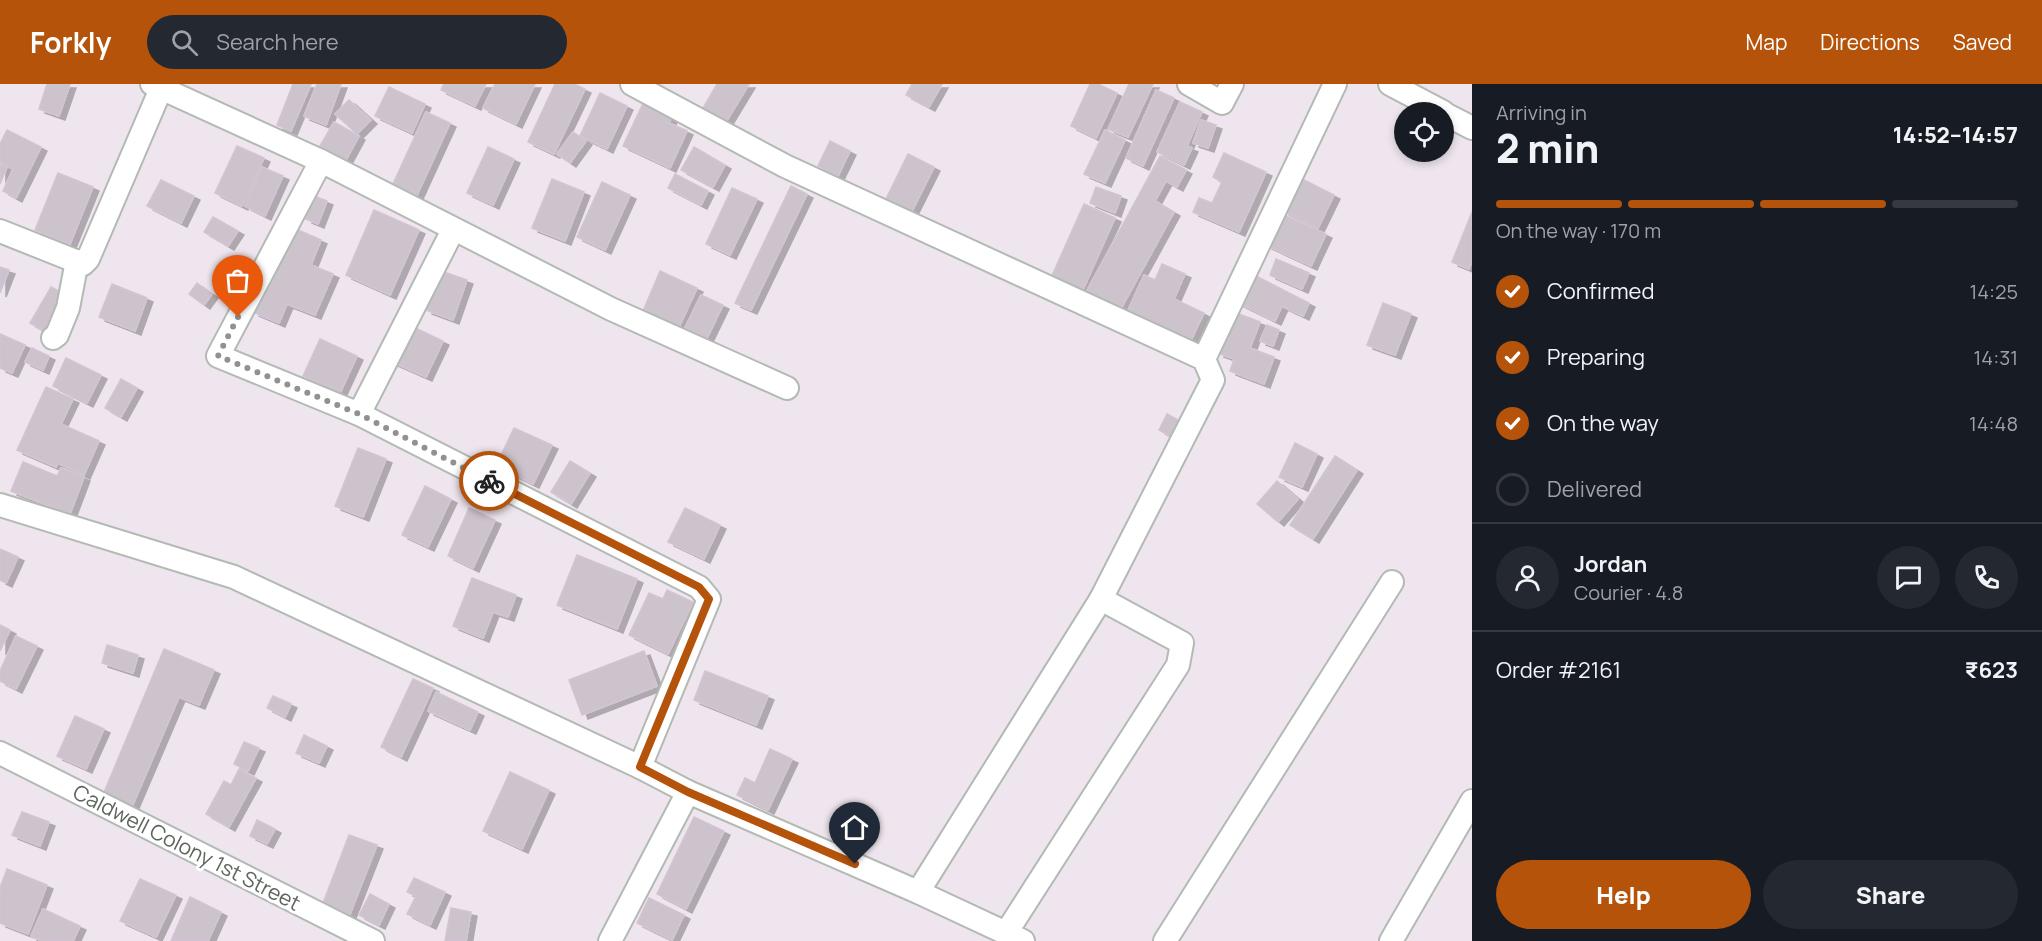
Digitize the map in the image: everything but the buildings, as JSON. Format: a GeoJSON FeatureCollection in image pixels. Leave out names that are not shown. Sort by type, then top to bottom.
{"type":"FeatureCollection","features":[{"type":"Feature","properties":{"kind":"street"},"geometry":{"type":"LineString","coordinates":[[632,84],[785,166],[1204,359],[1213,380],[1101,599],[918,892]]}},
{"type":"Feature","properties":{"kind":"street"},"geometry":{"type":"LineString","coordinates":[[1189,84],[1222,103],[1232,84]]}},
{"type":"Feature","properties":{"kind":"street"},"geometry":{"type":"LineString","coordinates":[[1204,359],[1335,84]]}},
{"type":"Feature","properties":{"kind":"street"},"geometry":{"type":"LineString","coordinates":[[1390,84],[1423,102]]}},
{"type":"Feature","properties":{"kind":"street"},"geometry":{"type":"LineString","coordinates":[[0,231],[83,264],[88,259],[159,85],[321,161],[611,309],[787,388]]}},
{"type":"Feature","properties":{"kind":"street"},"geometry":{"type":"LineString","coordinates":[[1454,119],[1472,128]]}},
{"type":"Feature","properties":{"kind":"street"},"geometry":{"type":"LineString","coordinates":[[321,161],[218,356],[359,414],[699,587],[709,599],[640,767]]}},
{"type":"Feature","properties":{"kind":"street"},"geometry":{"type":"LineString","coordinates":[[359,414],[453,230]]}},
{"type":"Feature","properties":{"kind":"street"},"geometry":{"type":"LineString","coordinates":[[53,338],[57,335],[68,308],[76,261]]}},
{"type":"Feature","properties":{"kind":"street"},"geometry":{"type":"LineString","coordinates":[[0,505],[234,577],[640,767],[688,792],[918,892],[1015,937],[1178,665],[1182,643],[1101,599]]}},
{"type":"Feature","properties":{"kind":"street"},"geometry":{"type":"LineString","coordinates":[[1166,941],[1392,582]]}},
{"type":"Feature","properties":{"kind":"street","name":"Caldwell Colony 1st Street"},"geometry":{"type":"LineString","coordinates":[[0,753],[373,941]]}},
{"type":"Feature","properties":{"kind":"street"},"geometry":{"type":"LineString","coordinates":[[610,941],[688,792]]}},
{"type":"Feature","properties":{"kind":"street"},"geometry":{"type":"LineString","coordinates":[[1391,941],[1472,801]]}},
{"type":"Feature","properties":{"kind":"way so far"},"geometry":{"type":"LineString","coordinates":[[238,317],[218,356],[359,414],[489,481]]}},
{"type":"Feature","properties":{"kind":"route"},"geometry":{"type":"LineString","coordinates":[[489,481],[699,587],[709,599],[640,767],[688,792],[855,864]]}}]}
